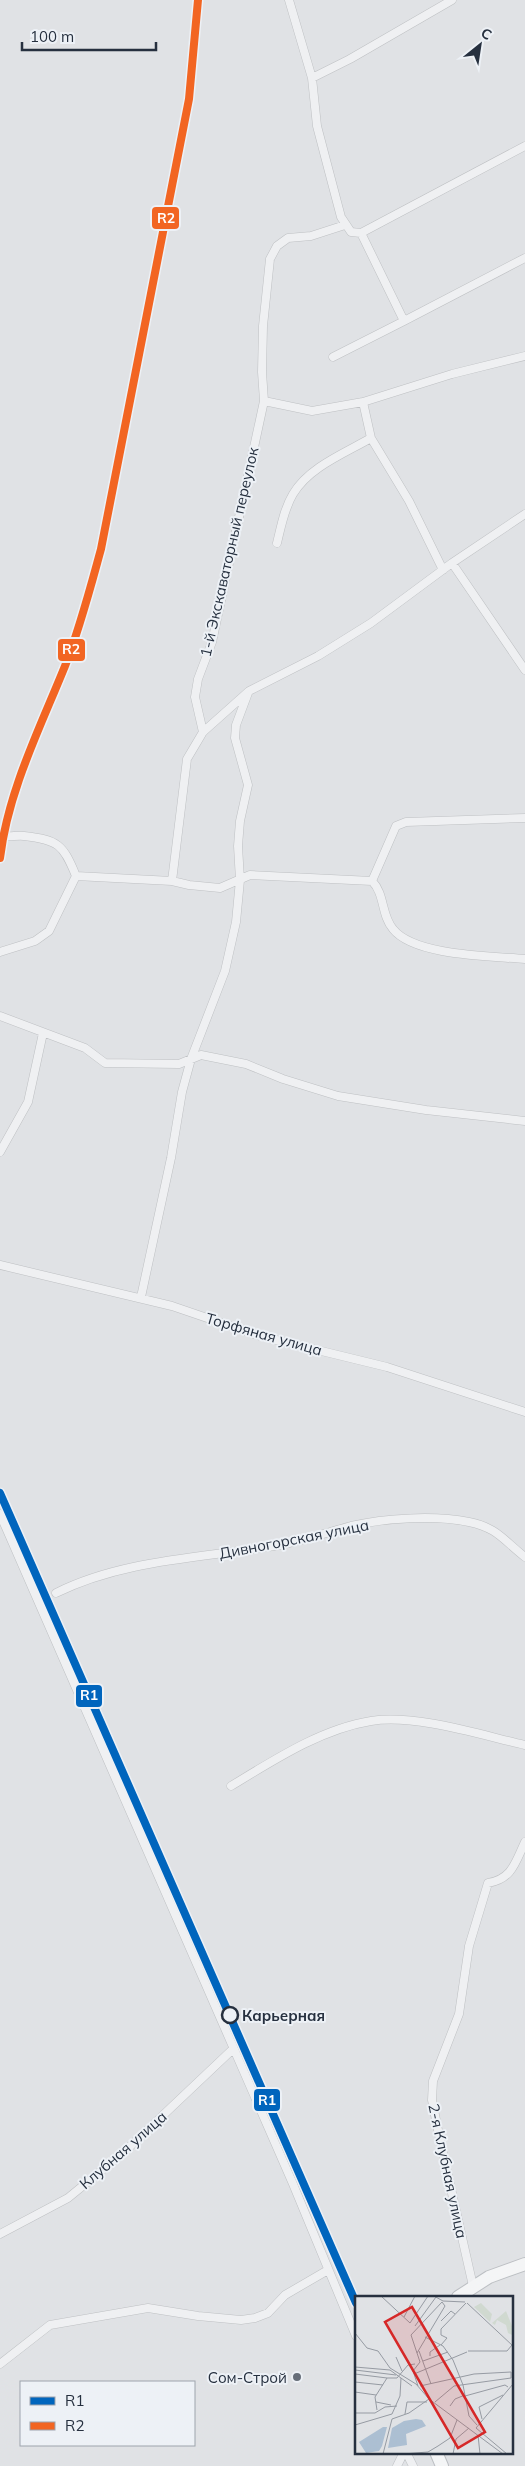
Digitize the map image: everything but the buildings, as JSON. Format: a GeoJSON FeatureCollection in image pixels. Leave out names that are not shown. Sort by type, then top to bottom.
{"type":"FeatureCollection","features":[{"type":"Feature","properties":{"kind":"main road"},"geometry":{"type":"LineString","coordinates":[[459,2296],[489,2277],[525,2264]]}},
{"type":"Feature","properties":{"kind":"main road"},"geometry":{"type":"LineString","coordinates":[[437,2454],[442,2466]]}},
{"type":"Feature","properties":{"kind":"street"},"geometry":{"type":"LineString","coordinates":[[289,0],[312,78],[317,126],[341,216],[351,232],[360,233],[525,146]]}},
{"type":"Feature","properties":{"kind":"street"},"geometry":{"type":"LineString","coordinates":[[312,78],[350,59],[452,0]]}},
{"type":"Feature","properties":{"kind":"street","name":"1-й Экскаваторный переулок"},"geometry":{"type":"LineString","coordinates":[[203,732],[195,697],[198,679],[214,634],[264,401],[262,372],[263,326],[270,259],[277,246],[288,238],[311,236],[345,225]]}},
{"type":"Feature","properties":{"kind":"street"},"geometry":{"type":"LineString","coordinates":[[360,233],[404,321]]}},
{"type":"Feature","properties":{"kind":"street"},"geometry":{"type":"LineString","coordinates":[[333,357],[525,258]]}},
{"type":"Feature","properties":{"kind":"street"},"geometry":{"type":"LineString","coordinates":[[264,401],[312,411],[363,402],[452,374],[525,356]]}},
{"type":"Feature","properties":{"kind":"street"},"geometry":{"type":"LineString","coordinates":[[363,402],[371,438],[409,500],[443,570]]}},
{"type":"Feature","properties":{"kind":"street"},"geometry":{"type":"LineString","coordinates":[[276,543],[286,509],[293,494],[303,481],[319,467],[371,438]]}},
{"type":"Feature","properties":{"kind":"street"},"geometry":{"type":"LineString","coordinates":[[172,881],[187,759],[203,732],[249,691],[318,656],[371,623],[452,563],[525,514]]}},
{"type":"Feature","properties":{"kind":"street"},"geometry":{"type":"LineString","coordinates":[[452,563],[525,670]]}},
{"type":"Feature","properties":{"kind":"street"},"geometry":{"type":"LineString","coordinates":[[141,1297],[171,1158],[182,1092],[191,1060],[225,971],[236,922],[240,880],[238,846],[240,821],[248,785],[235,738],[236,725],[249,691]]}},
{"type":"Feature","properties":{"kind":"street"},"geometry":{"type":"LineString","coordinates":[[372,881],[396,826],[406,822],[525,818]]}},
{"type":"Feature","properties":{"kind":"street"},"geometry":{"type":"LineString","coordinates":[[0,835],[23,836],[53,842],[62,846],[76,876]]}},
{"type":"Feature","properties":{"kind":"street"},"geometry":{"type":"LineString","coordinates":[[76,876],[172,881],[190,886],[220,888],[250,875],[372,881],[378,887],[387,918],[393,930],[411,941],[448,953],[525,959]]}},
{"type":"Feature","properties":{"kind":"street"},"geometry":{"type":"LineString","coordinates":[[0,952],[35,941],[49,931],[76,876]]}},
{"type":"Feature","properties":{"kind":"street"},"geometry":{"type":"LineString","coordinates":[[0,1016],[85,1048],[104,1063],[179,1064],[201,1055],[246,1064],[283,1080],[338,1096],[426,1110],[525,1121]]}},
{"type":"Feature","properties":{"kind":"street"},"geometry":{"type":"LineString","coordinates":[[0,1152],[28,1102],[43,1033]]}},
{"type":"Feature","properties":{"kind":"street","name":"Торфяная улица"},"geometry":{"type":"LineString","coordinates":[[0,1264],[141,1297],[260,1336],[387,1367],[525,1412]]}},
{"type":"Feature","properties":{"kind":"street"},"geometry":{"type":"LineString","coordinates":[[0,1514],[293,2184],[355,2334]]}},
{"type":"Feature","properties":{"kind":"street","name":"Дивногорская улица"},"geometry":{"type":"LineString","coordinates":[[56,1593],[84,1579],[123,1570],[286,1543],[353,1526],[418,1519],[466,1521],[486,1526],[500,1533],[525,1557]]}},
{"type":"Feature","properties":{"kind":"street"},"geometry":{"type":"LineString","coordinates":[[231,1786],[280,1756],[345,1726],[373,1721],[400,1720],[465,1731],[525,1745]]}},
{"type":"Feature","properties":{"kind":"street","name":"2-я Клубная улица"},"geometry":{"type":"LineString","coordinates":[[473,2286],[438,2132],[432,2100],[433,2081],[459,2014],[469,1946],[488,1883],[500,1881],[509,1874],[525,1842]]}},
{"type":"Feature","properties":{"kind":"street","name":"Клубная улица"},"geometry":{"type":"LineString","coordinates":[[0,2234],[68,2198],[124,2152],[233,2049]]}},
{"type":"Feature","properties":{"kind":"street"},"geometry":{"type":"LineString","coordinates":[[0,2364],[50,2325],[60,2323],[148,2308],[198,2316],[241,2320],[255,2318],[268,2313],[285,2294],[328,2270]]}},
{"type":"Feature","properties":{"kind":"street"},"geometry":{"type":"LineString","coordinates":[[397,2466],[404,2454]]}},
{"type":"Feature","properties":{"kind":"street"},"geometry":{"type":"LineString","coordinates":[[406,2454],[412,2466]]}},
{"type":"Feature","properties":{"kind":"transit line","name":"R2"},"geometry":{"type":"LineString","coordinates":[[0,858],[4,833],[17,784],[65,666],[101,549],[189,99],[198,0]]}},
{"type":"Feature","properties":{"kind":"transit line","name":"R1"},"geometry":{"type":"LineString","coordinates":[[0,1493],[355,2301]]}},
{"type":"Feature","properties":{"kind":"place","name":"Карьерная"},"geometry":{"type":"Point","coordinates":[230,2015]}},
{"type":"Feature","properties":{"kind":"place","name":"Сом-Строй"},"geometry":{"type":"Point","coordinates":[297,2377]}}]}
